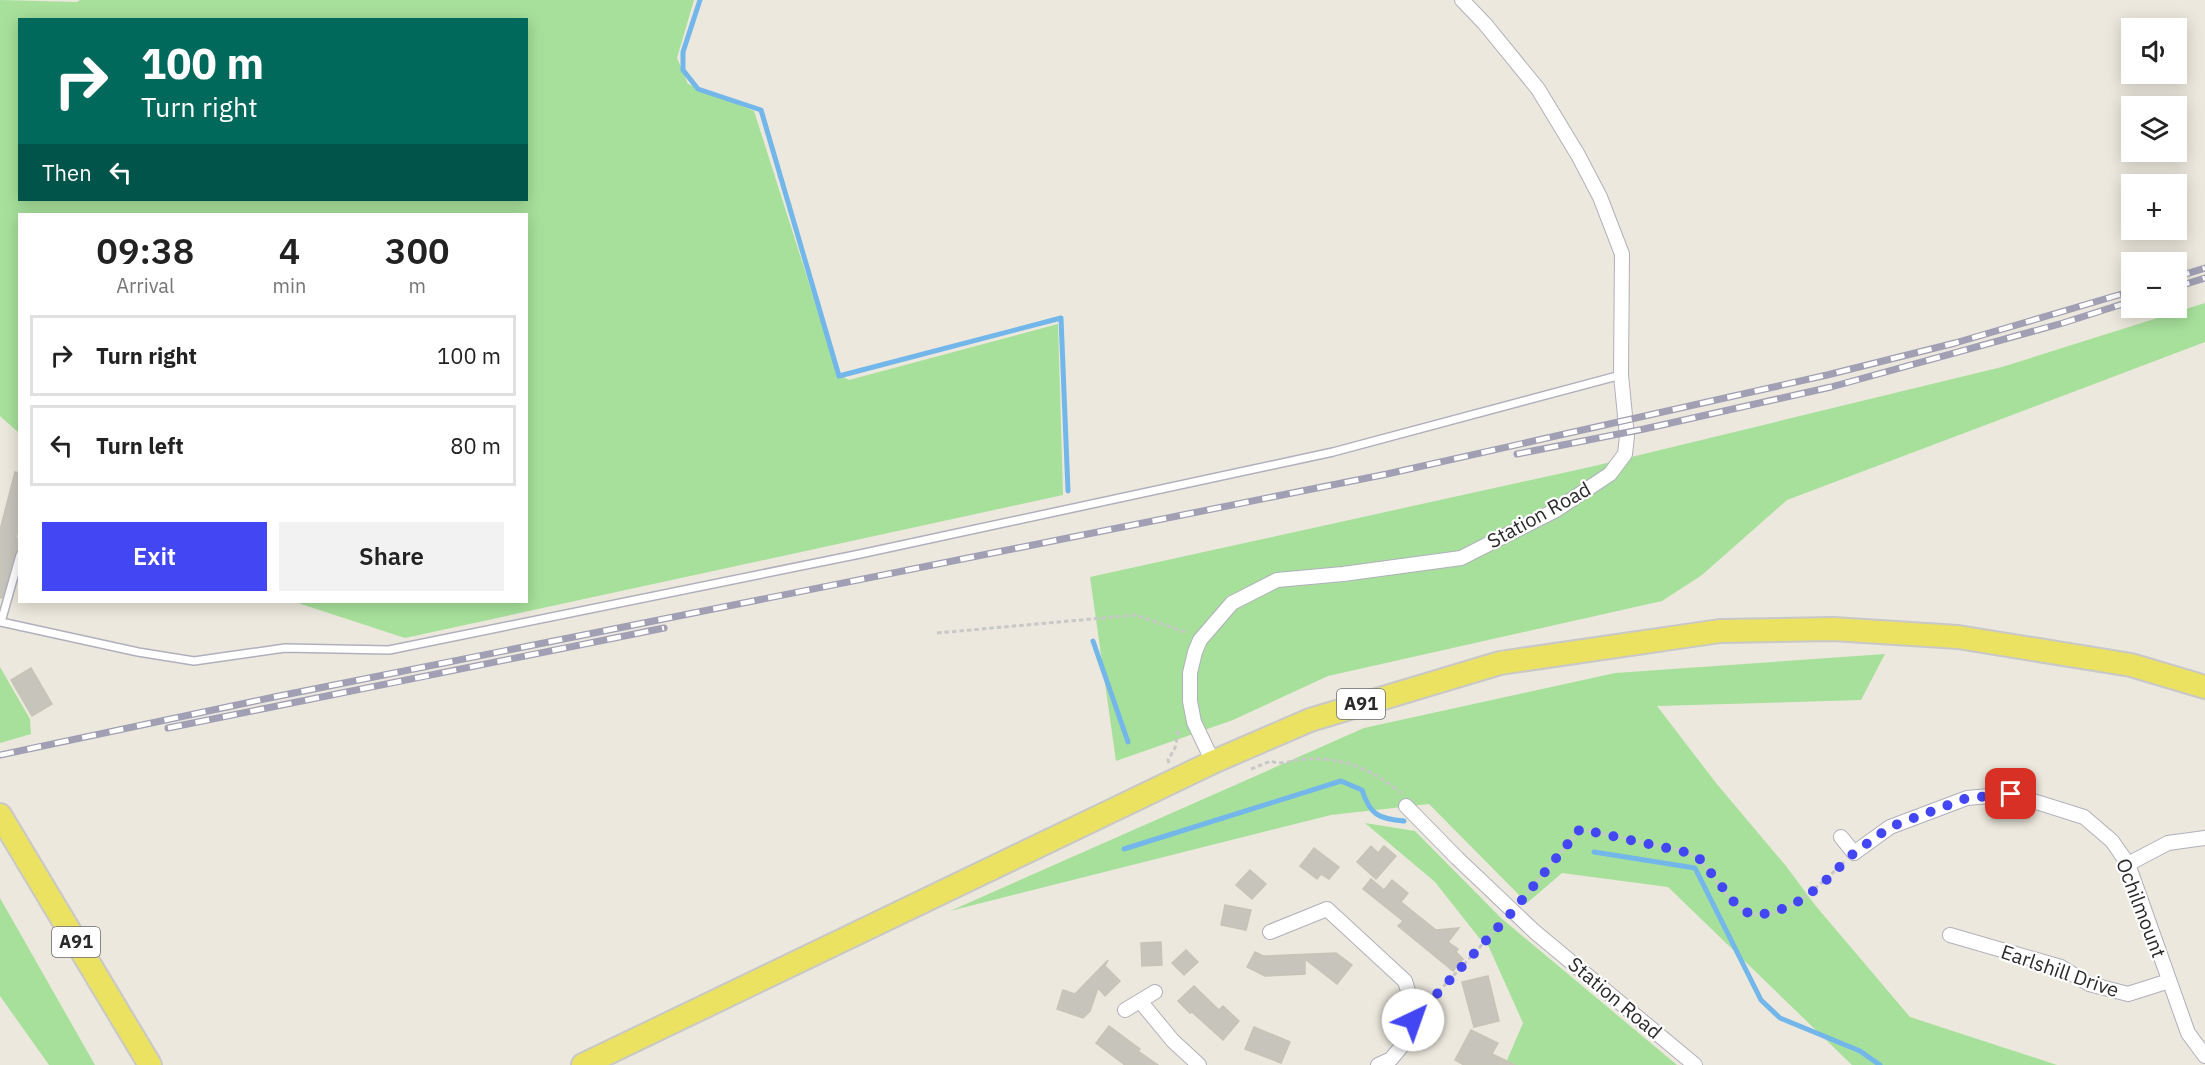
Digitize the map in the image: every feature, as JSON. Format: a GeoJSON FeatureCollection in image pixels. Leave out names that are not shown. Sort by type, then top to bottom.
{"type":"FeatureCollection","features":[{"type":"Feature","properties":{"kind":"main road","name":"A91"},"geometry":{"type":"LineString","coordinates":[[583,1065],[1213,762],[1310,720],[1500,663],[1720,631],[1833,629],[1958,637],[2131,665],[2205,687]]}},
{"type":"Feature","properties":{"kind":"main road","name":"A91"},"geometry":{"type":"LineString","coordinates":[[1,817],[150,1065]]}},
{"type":"Feature","properties":{"kind":"street","name":"Station Road"},"geometry":{"type":"LineString","coordinates":[[1213,762],[1194,722],[1190,701],[1190,673],[1200,640],[1232,603],[1277,580],[1343,574],[1461,558],[1556,510],[1610,474],[1625,454],[1627,436],[1622,375],[1622,254],[1600,197],[1538,88],[1462,0]]}},
{"type":"Feature","properties":{"kind":"street","name":"Ochilmount"},"geometry":{"type":"LineString","coordinates":[[1854,853],[1890,827],[1967,798],[2011,794],[2084,817],[2112,841],[2128,864],[2188,1033],[2205,1056]]}},
{"type":"Feature","properties":{"kind":"street","name":"Station Road"},"geometry":{"type":"LineString","coordinates":[[1406,806],[1535,932],[1695,1065]]}},
{"type":"Feature","properties":{"kind":"street"},"geometry":{"type":"LineString","coordinates":[[1841,837],[1854,853]]}},
{"type":"Feature","properties":{"kind":"street"},"geometry":{"type":"LineString","coordinates":[[2128,864],[2168,843],[2205,838]]}},
{"type":"Feature","properties":{"kind":"street"},"geometry":{"type":"LineString","coordinates":[[1270,932],[1327,909],[1405,981],[1413,1008],[1412,1034],[1391,1059],[1378,1065]]}},
{"type":"Feature","properties":{"kind":"street","name":"Earlshill Drive"},"geometry":{"type":"LineString","coordinates":[[1950,935],[2061,967],[2089,984],[2128,994],[2169,981]]}},
{"type":"Feature","properties":{"kind":"street"},"geometry":{"type":"LineString","coordinates":[[1125,1010],[1155,992]]}},
{"type":"Feature","properties":{"kind":"street"},"geometry":{"type":"LineString","coordinates":[[1140,1001],[1173,1041],[1199,1065]]}},
{"type":"Feature","properties":{"kind":"lane"},"geometry":{"type":"LineString","coordinates":[[18,562],[1,622],[138,652],[194,661],[285,648],[389,650],[860,554],[1333,452],[1622,375]]}},
{"type":"Feature","properties":{"kind":"path"},"geometry":{"type":"LineString","coordinates":[[937,633],[1136,615],[1184,631],[1200,640]]}},
{"type":"Feature","properties":{"kind":"path"},"geometry":{"type":"LineString","coordinates":[[1176,780],[1168,760],[1175,748],[1180,723]]}},
{"type":"Feature","properties":{"kind":"path"},"geometry":{"type":"LineString","coordinates":[[1241,773],[1271,761],[1277,764],[1305,759],[1347,762],[1381,779],[1398,791],[1409,800],[1406,806]]}},
{"type":"Feature","properties":{"kind":"path"},"geometry":{"type":"LineString","coordinates":[[1413,1020],[1513,911],[1580,829],[1685,852],[1699,858],[1738,907],[1752,915],[1771,913],[1793,905],[1819,887],[1854,853]]}},
{"type":"Feature","properties":{"kind":"green space"},"geometry":{"type":"Polygon","coordinates":[[[0,0],[77,2],[80,0],[694,0],[677,58],[688,84],[754,111],[838,374],[849,380],[1058,324],[1063,495],[405,638],[298,603],[528,603],[528,213],[18,213],[18,432],[0,416],[0,0]]]}},
{"type":"Feature","properties":{"kind":"green space"},"geometry":{"type":"Polygon","coordinates":[[[2205,303],[2205,342],[1787,500],[1702,575],[1662,601],[1328,676],[1233,720],[1116,761],[1090,577],[1590,467],[2002,367],[2157,318],[2187,318],[2187,309],[2205,303]]]}},
{"type":"Feature","properties":{"kind":"green space"},"geometry":{"type":"Polygon","coordinates":[[[1885,654],[1861,700],[1657,706],[1815,905],[1910,1017],[2057,1065],[1852,1065],[1668,887],[1562,873],[1527,903],[1429,804],[1331,815],[950,911],[1364,728],[1615,673],[1885,654]]]}},
{"type":"Feature","properties":{"kind":"green space"},"geometry":{"type":"Polygon","coordinates":[[[0,667],[30,719],[31,734],[0,743],[0,667]]]}},
{"type":"Feature","properties":{"kind":"green space"},"geometry":{"type":"Polygon","coordinates":[[[1365,823],[1415,831],[1501,918],[1677,1065],[1505,1065],[1523,1023],[1488,945],[1480,939],[1435,882],[1365,823]]]}},
{"type":"Feature","properties":{"kind":"green space"},"geometry":{"type":"Polygon","coordinates":[[[0,898],[95,1065],[49,1065],[0,996],[0,898]]]}},
{"type":"Feature","properties":{"kind":"building"},"geometry":{"type":"Polygon","coordinates":[[[15,472],[18,473],[16,538],[18,538],[18,551],[15,553],[2,598],[0,598],[0,530],[15,472]]]}},
{"type":"Feature","properties":{"kind":"building"},"geometry":{"type":"Polygon","coordinates":[[[31,668],[52,704],[32,716],[11,680],[31,668]]]}},
{"type":"Feature","properties":{"kind":"building"},"geometry":{"type":"Polygon","coordinates":[[[1371,846],[1378,853],[1384,846],[1396,856],[1376,879],[1357,862],[1371,846]]]}},
{"type":"Feature","properties":{"kind":"building"},"geometry":{"type":"Polygon","coordinates":[[[1314,848],[1339,867],[1329,879],[1321,874],[1317,879],[1300,866],[1314,848]]]}},
{"type":"Feature","properties":{"kind":"building"},"geometry":{"type":"Polygon","coordinates":[[[1250,870],[1266,884],[1252,899],[1236,885],[1250,870]]]}},
{"type":"Feature","properties":{"kind":"building"},"geometry":{"type":"Polygon","coordinates":[[[1371,879],[1384,890],[1392,880],[1408,893],[1401,902],[1436,930],[1459,928],[1448,942],[1458,949],[1456,952],[1463,959],[1453,971],[1398,926],[1403,921],[1363,889],[1371,879]]]}},
{"type":"Feature","properties":{"kind":"building"},"geometry":{"type":"Polygon","coordinates":[[[1225,905],[1251,910],[1246,930],[1221,925],[1225,905]]]}},
{"type":"Feature","properties":{"kind":"building"},"geometry":{"type":"Polygon","coordinates":[[[1161,942],[1162,965],[1142,966],[1141,943],[1161,942]]]}},
{"type":"Feature","properties":{"kind":"building"},"geometry":{"type":"Polygon","coordinates":[[[1186,950],[1198,962],[1184,975],[1172,963],[1186,950]]]}},
{"type":"Feature","properties":{"kind":"building"},"geometry":{"type":"Polygon","coordinates":[[[1255,952],[1263,956],[1336,953],[1352,965],[1337,984],[1305,959],[1305,974],[1265,976],[1247,967],[1255,952]]]}},
{"type":"Feature","properties":{"kind":"building"},"geometry":{"type":"Polygon","coordinates":[[[1108,960],[1105,966],[1120,981],[1105,996],[1098,988],[1090,1011],[1083,1018],[1057,1009],[1063,990],[1075,994],[1108,960]]]}},
{"type":"Feature","properties":{"kind":"building"},"geometry":{"type":"Polygon","coordinates":[[[1488,976],[1499,1021],[1474,1027],[1462,982],[1488,976]]]}},
{"type":"Feature","properties":{"kind":"building"},"geometry":{"type":"Polygon","coordinates":[[[1194,986],[1219,1010],[1223,1006],[1239,1021],[1223,1040],[1178,1001],[1194,986]]]}},
{"type":"Feature","properties":{"kind":"building"},"geometry":{"type":"Polygon","coordinates":[[[1109,1026],[1158,1065],[1125,1065],[1096,1043],[1109,1026]]]}},
{"type":"Feature","properties":{"kind":"building"},"geometry":{"type":"Polygon","coordinates":[[[1254,1027],[1290,1042],[1281,1063],[1245,1049],[1254,1027]]]}},
{"type":"Feature","properties":{"kind":"building"},"geometry":{"type":"Polygon","coordinates":[[[1471,1030],[1498,1043],[1492,1054],[1515,1065],[1464,1065],[1455,1060],[1471,1030]]]}},
{"type":"Feature","properties":{"kind":"waterway"},"geometry":{"type":"LineString","coordinates":[[700,0],[683,52],[683,70],[698,89],[761,110],[839,376],[1061,318],[1068,491]]}},
{"type":"Feature","properties":{"kind":"waterway"},"geometry":{"type":"LineString","coordinates":[[1093,641],[1128,742]]}},
{"type":"Feature","properties":{"kind":"waterway"},"geometry":{"type":"LineString","coordinates":[[1124,849],[1341,781],[1362,790],[1368,805],[1377,814],[1388,819],[1404,821]]}},
{"type":"Feature","properties":{"kind":"waterway"},"geometry":{"type":"LineString","coordinates":[[1594,852],[1695,868],[1761,1000],[1780,1018],[1860,1051],[1880,1065]]}},
{"type":"Feature","properties":{"kind":"railway"},"geometry":{"type":"LineString","coordinates":[[2187,274],[2205,268]]}},
{"type":"Feature","properties":{"kind":"railway"},"geometry":{"type":"LineString","coordinates":[[2187,284],[2205,278]]}},
{"type":"Feature","properties":{"kind":"railway"},"geometry":{"type":"LineString","coordinates":[[0,755],[279,696],[1387,474],[1827,375],[1955,343],[2121,294]]}},
{"type":"Feature","properties":{"kind":"railway"},"geometry":{"type":"LineString","coordinates":[[1517,454],[1644,429],[1831,387],[2063,323],[2121,305]]}},
{"type":"Feature","properties":{"kind":"railway"},"geometry":{"type":"LineString","coordinates":[[168,728],[664,628]]}},
{"type":"Feature","properties":{"kind":"route"},"geometry":{"type":"LineString","coordinates":[[1413,1020],[1513,911],[1580,829],[1685,852],[1699,858],[1738,907],[1752,915],[1771,913],[1793,905],[1819,887],[1854,853],[1890,827],[1967,798],[2011,794]]}}]}
